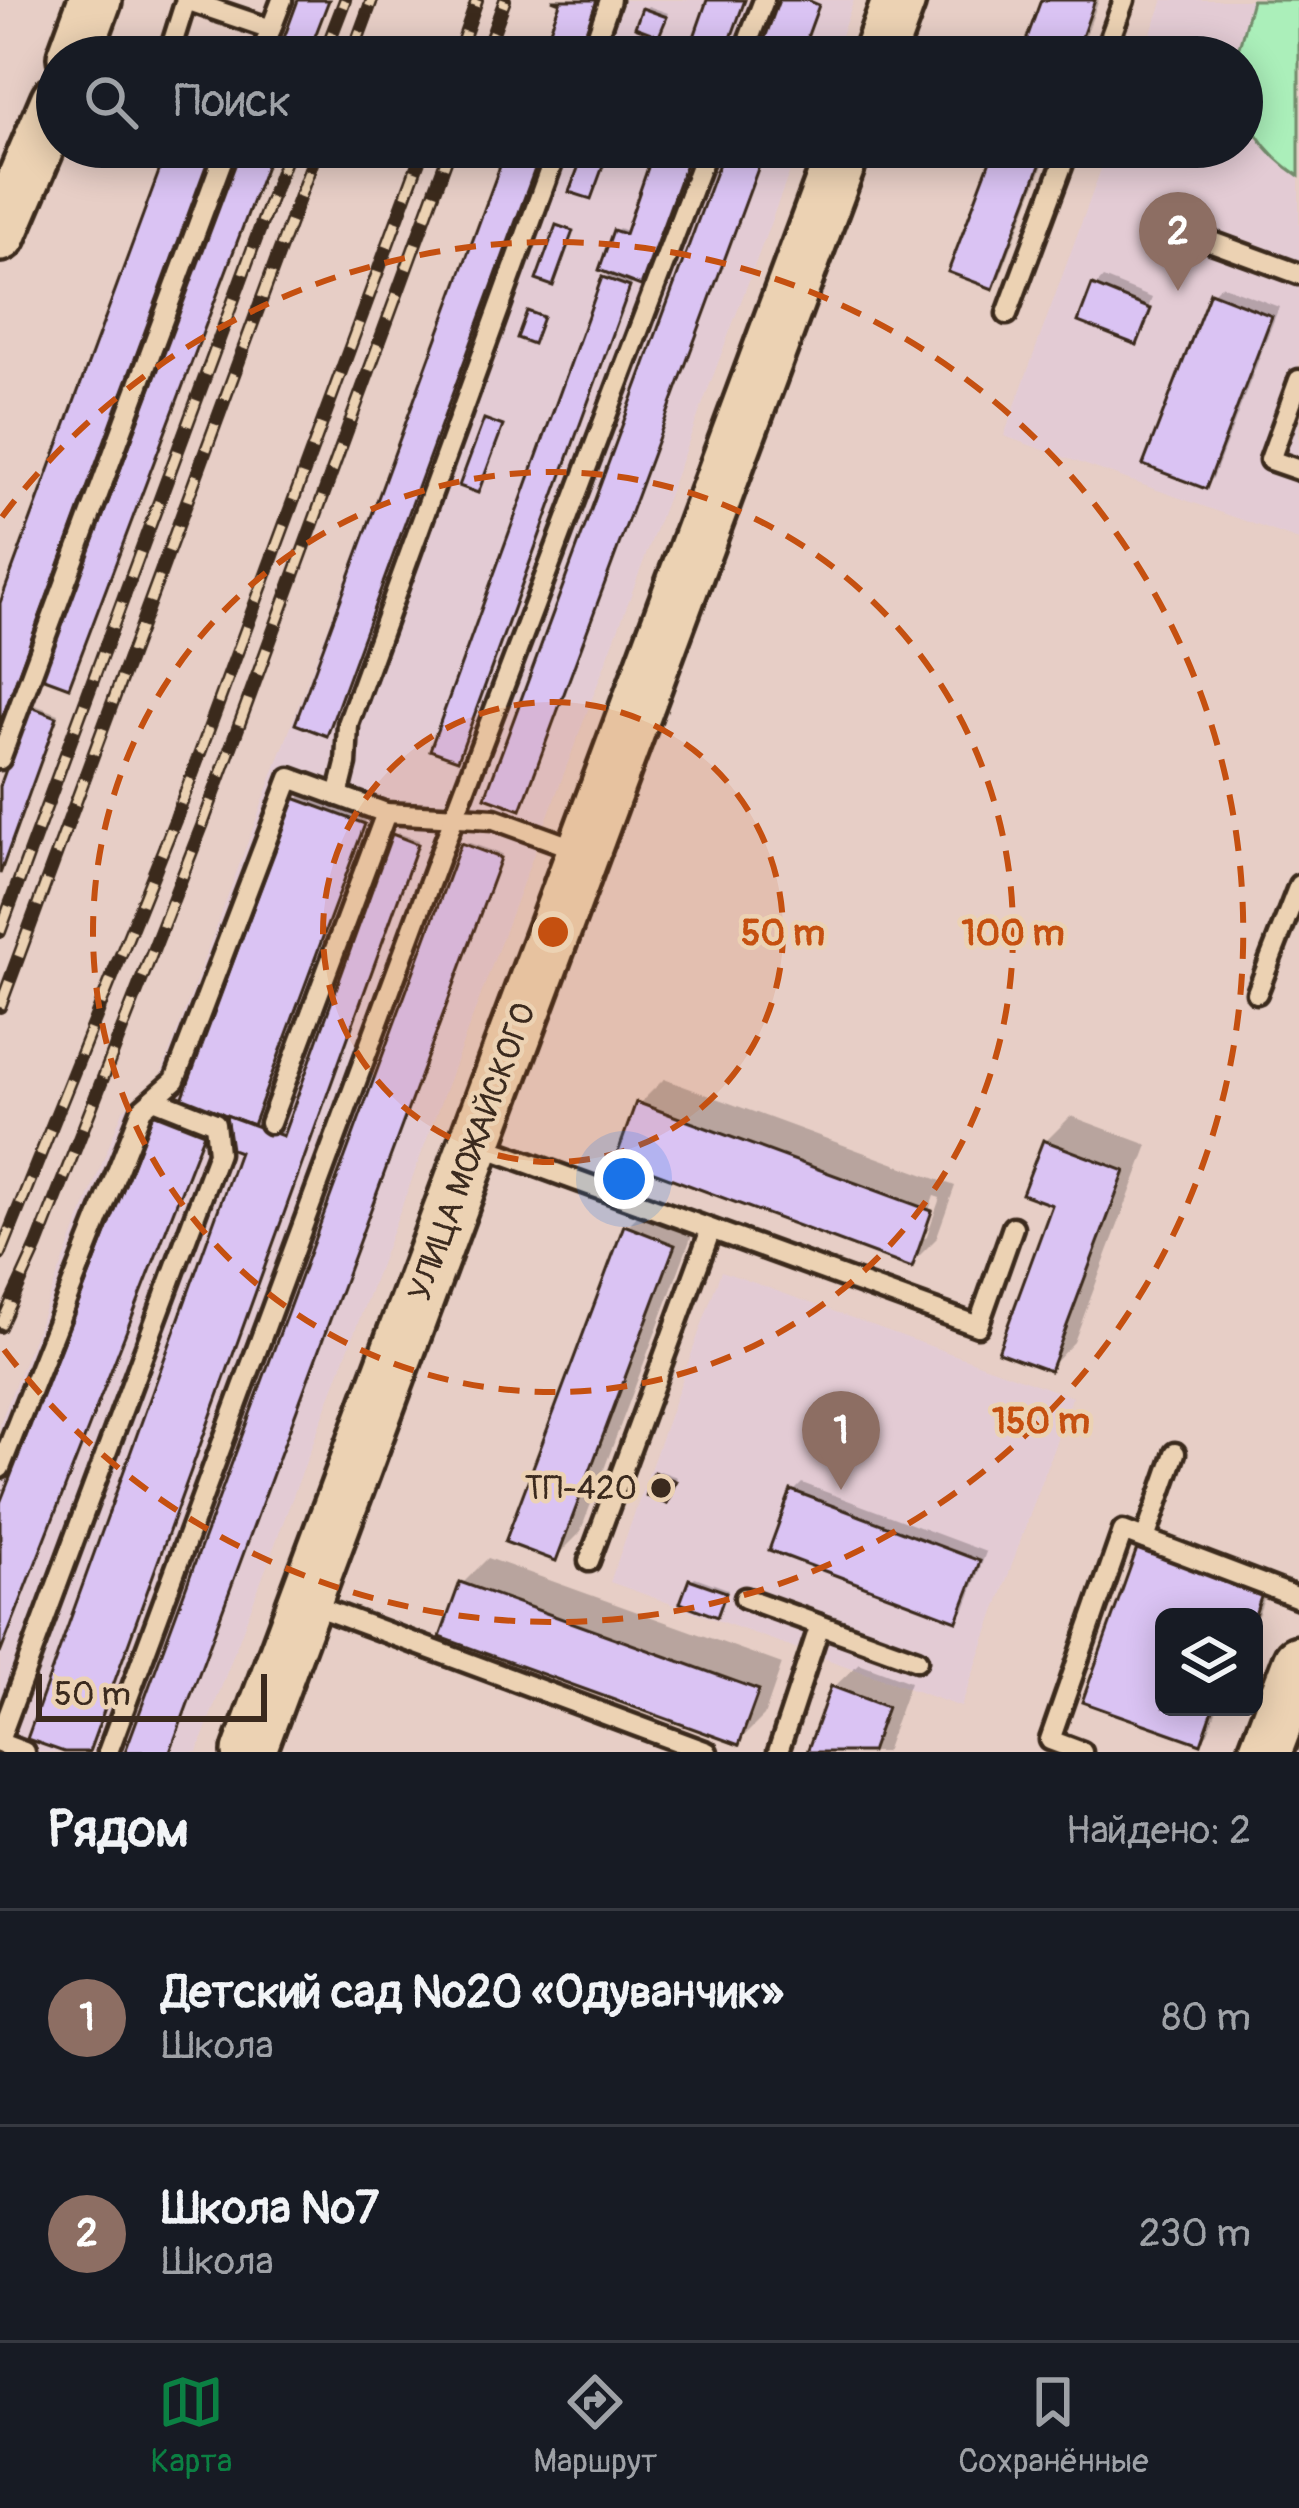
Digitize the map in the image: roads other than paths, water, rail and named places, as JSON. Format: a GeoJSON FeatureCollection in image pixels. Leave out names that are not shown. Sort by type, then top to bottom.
{"type":"FeatureCollection","features":[{"type":"Feature","properties":{"kind":"main road"},"geometry":{"type":"LineString","coordinates":[[82,36],[95,0]]}},
{"type":"Feature","properties":{"kind":"main road"},"geometry":{"type":"LineString","coordinates":[[885,36],[896,1]]}},
{"type":"Feature","properties":{"kind":"main road"},"geometry":{"type":"LineString","coordinates":[[0,235],[36,150]]}},
{"type":"Feature","properties":{"kind":"main road","name":"УЛИЦА МОЖАЙСКОГО"},"geometry":{"type":"LineString","coordinates":[[249,1752],[837,168]]}},
{"type":"Feature","properties":{"kind":"main road"},"geometry":{"type":"LineString","coordinates":[[1265,1752],[1299,1662]]}},
{"type":"Feature","properties":{"kind":"lane"},"geometry":{"type":"LineString","coordinates":[[174,36],[186,0],[271,28]]}},
{"type":"Feature","properties":{"kind":"lane"},"geometry":{"type":"LineString","coordinates":[[268,36],[282,0]]}},
{"type":"Feature","properties":{"kind":"lane"},"geometry":{"type":"LineString","coordinates":[[597,36],[610,0]]}},
{"type":"Feature","properties":{"kind":"lane"},"geometry":{"type":"LineString","coordinates":[[750,36],[764,0]]}},
{"type":"Feature","properties":{"kind":"lane"},"geometry":{"type":"LineString","coordinates":[[1111,36],[1124,0]]}},
{"type":"Feature","properties":{"kind":"lane"},"geometry":{"type":"LineString","coordinates":[[0,759],[219,168]]}},
{"type":"Feature","properties":{"kind":"lane"},"geometry":{"type":"LineString","coordinates":[[338,796],[348,724],[550,168]]}},
{"type":"Feature","properties":{"kind":"lane"},"geometry":{"type":"LineString","coordinates":[[108,1752],[700,168]]}},
{"type":"Feature","properties":{"kind":"lane"},"geometry":{"type":"LineString","coordinates":[[1007,314],[1062,168]]}},
{"type":"Feature","properties":{"kind":"lane"},"geometry":{"type":"LineString","coordinates":[[1212,242],[1299,274]]}},
{"type":"Feature","properties":{"kind":"lane"},"geometry":{"type":"LineString","coordinates":[[1299,380],[1270,460],[1299,470]]}},
{"type":"Feature","properties":{"kind":"lane"},"geometry":{"type":"LineString","coordinates":[[0,1468],[142,1109],[175,1079],[290,778],[386,813],[494,819],[584,852]]}},
{"type":"Feature","properties":{"kind":"lane"},"geometry":{"type":"LineString","coordinates":[[270,1123],[386,813]]}},
{"type":"Feature","properties":{"kind":"lane"},"geometry":{"type":"LineString","coordinates":[[1257,993],[1299,884]]}},
{"type":"Feature","properties":{"kind":"lane"},"geometry":{"type":"LineString","coordinates":[[24,1752],[0,1740],[218,1153],[214,1124],[154,1099]]}},
{"type":"Feature","properties":{"kind":"lane"},"geometry":{"type":"LineString","coordinates":[[475,1144],[978,1326],[1013,1227]]}},
{"type":"Feature","properties":{"kind":"lane"},"geometry":{"type":"LineString","coordinates":[[590,1561],[710,1232]]}},
{"type":"Feature","properties":{"kind":"lane"},"geometry":{"type":"LineString","coordinates":[[1145,1539],[1175,1453]]}},
{"type":"Feature","properties":{"kind":"lane"},"geometry":{"type":"LineString","coordinates":[[1082,1752],[1050,1740],[1123,1531],[1299,1598]]}},
{"type":"Feature","properties":{"kind":"lane"},"geometry":{"type":"LineString","coordinates":[[745,1598],[917,1660]]}},
{"type":"Feature","properties":{"kind":"lane"},"geometry":{"type":"LineString","coordinates":[[305,1602],[707,1752]]}},
{"type":"Feature","properties":{"kind":"lane"},"geometry":{"type":"LineString","coordinates":[[778,1752],[820,1625]]}},
{"type":"Feature","properties":{"kind":"railway"},"geometry":{"type":"LineString","coordinates":[[331,36],[345,0]]}},
{"type":"Feature","properties":{"kind":"railway"},"geometry":{"type":"LineString","coordinates":[[359,36],[372,0]]}},
{"type":"Feature","properties":{"kind":"railway"},"geometry":{"type":"LineString","coordinates":[[464,36],[477,0]]}},
{"type":"Feature","properties":{"kind":"railway"},"geometry":{"type":"LineString","coordinates":[[492,36],[505,0]]}},
{"type":"Feature","properties":{"kind":"railway"},"geometry":{"type":"LineString","coordinates":[[0,932],[282,168]]}},
{"type":"Feature","properties":{"kind":"railway"},"geometry":{"type":"LineString","coordinates":[[0,1007],[310,168]]}},
{"type":"Feature","properties":{"kind":"railway"},"geometry":{"type":"LineString","coordinates":[[0,1255],[176,818],[416,168]]}},
{"type":"Feature","properties":{"kind":"railway"},"geometry":{"type":"LineString","coordinates":[[0,1327],[37,1246],[202,826],[443,168]]}},
{"type":"Feature","properties":{"kind":"place","name":"Школа №7"},"geometry":{"type":"Point","coordinates":[1178,291]}},
{"type":"Feature","properties":{"kind":"place","name":"ТП-420"},"geometry":{"type":"Point","coordinates":[661,1488]}},
{"type":"Feature","properties":{"kind":"place","name":"Детский сад №20 «Одуванчик»"},"geometry":{"type":"Point","coordinates":[841,1490]}}]}
